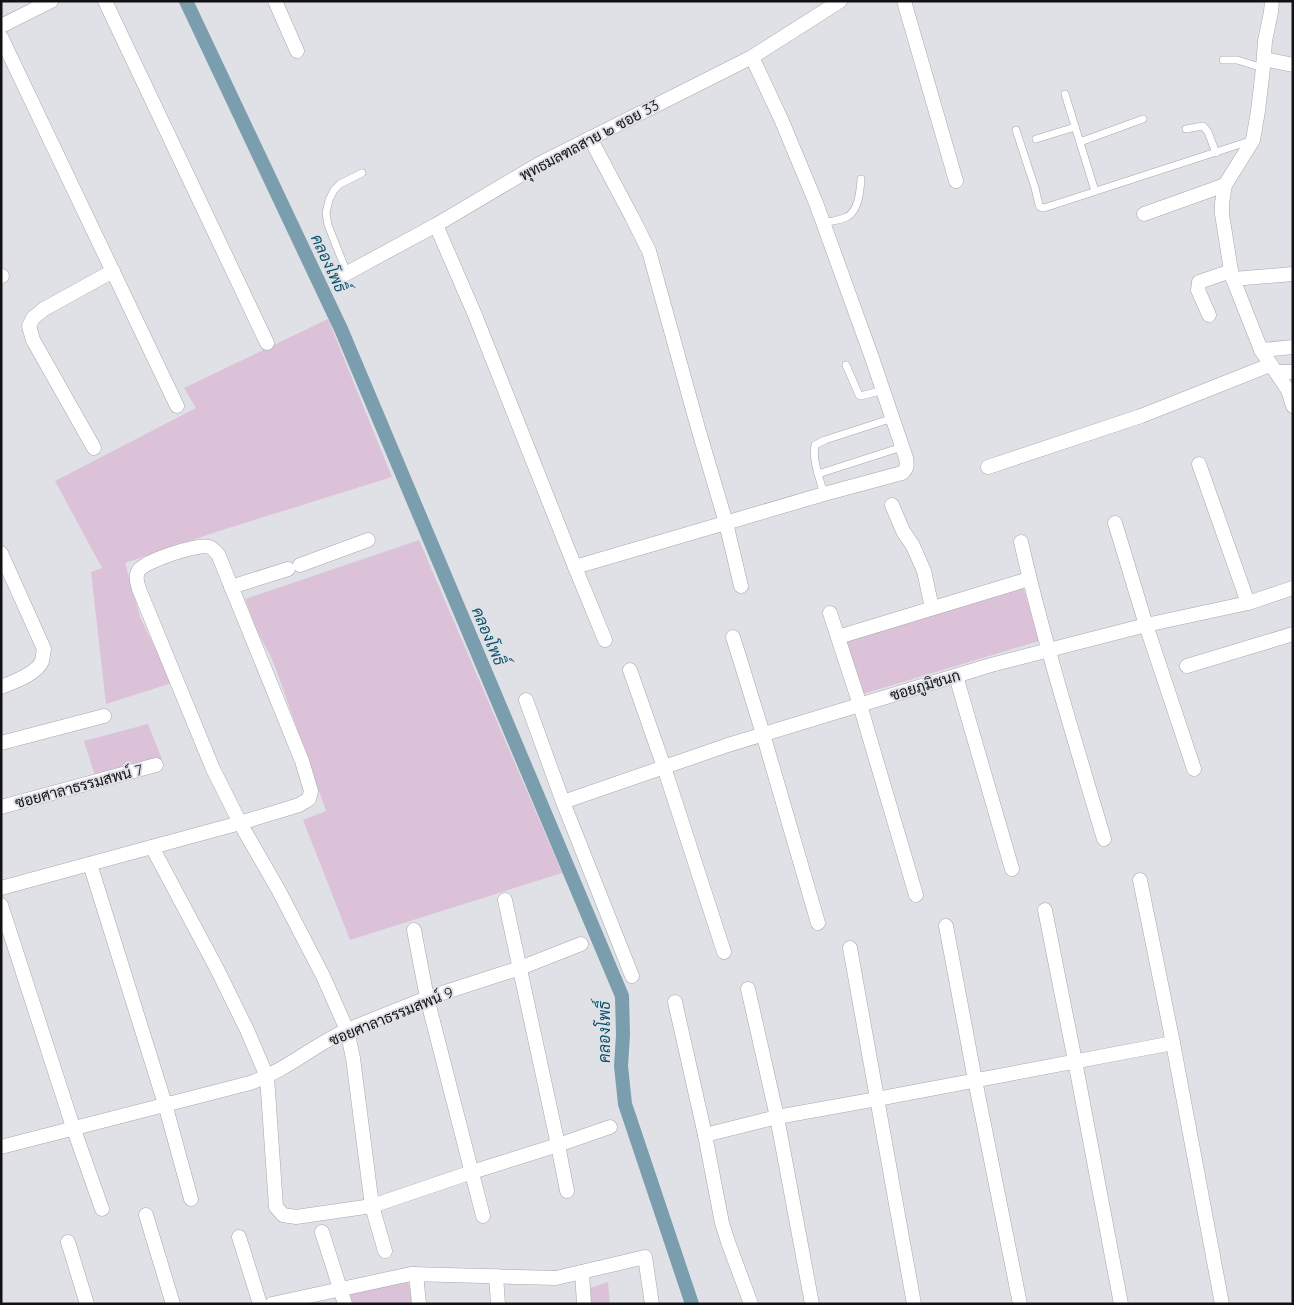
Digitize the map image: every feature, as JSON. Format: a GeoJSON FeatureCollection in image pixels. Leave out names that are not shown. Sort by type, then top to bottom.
{"type":"FeatureCollection","features":[{"type":"Feature","properties":{"kind":"street"},"geometry":{"type":"LineString","coordinates":[[1,26],[51,1]]}},
{"type":"Feature","properties":{"kind":"street"},"geometry":{"type":"LineString","coordinates":[[105,1],[267,343]]}},
{"type":"Feature","properties":{"kind":"street"},"geometry":{"type":"LineString","coordinates":[[275,1],[297,51]]}},
{"type":"Feature","properties":{"kind":"street","name":"พุทธมลฑลสาย ๒ ซอย 33"},"geometry":{"type":"LineString","coordinates":[[343,276],[436,225],[539,164],[752,57],[840,1]]}},
{"type":"Feature","properties":{"kind":"street"},"geometry":{"type":"LineString","coordinates":[[904,1],[956,181]]}},
{"type":"Feature","properties":{"kind":"street"},"geometry":{"type":"LineString","coordinates":[[1272,1],[1265,41],[1264,64],[1253,140],[1225,185],[1222,214],[1232,275],[1261,350],[1288,390],[1293,406]]}},
{"type":"Feature","properties":{"kind":"street"},"geometry":{"type":"LineString","coordinates":[[1,37],[177,406]]}},
{"type":"Feature","properties":{"kind":"street"},"geometry":{"type":"LineString","coordinates":[[575,567],[902,473],[908,466],[893,418],[824,223],[781,119],[752,57]]}},
{"type":"Feature","properties":{"kind":"street"},"geometry":{"type":"LineString","coordinates":[[1264,64],[1293,65]]}},
{"type":"Feature","properties":{"kind":"street"},"geometry":{"type":"LineString","coordinates":[[590,138],[649,250],[726,523],[741,586]]}},
{"type":"Feature","properties":{"kind":"street"},"geometry":{"type":"LineString","coordinates":[[1144,214],[1225,185]]}},
{"type":"Feature","properties":{"kind":"street"},"geometry":{"type":"LineString","coordinates":[[436,225],[475,314],[605,640]]}},
{"type":"Feature","properties":{"kind":"street"},"geometry":{"type":"LineString","coordinates":[[94,448],[33,340],[29,326],[33,318],[44,309],[113,271]]}},
{"type":"Feature","properties":{"kind":"street"},"geometry":{"type":"LineString","coordinates":[[1209,315],[1198,290],[1199,282],[1232,275],[1293,274]]}},
{"type":"Feature","properties":{"kind":"street"},"geometry":{"type":"LineString","coordinates":[[1261,350],[1293,347]]}},
{"type":"Feature","properties":{"kind":"street"},"geometry":{"type":"LineString","coordinates":[[988,467],[1141,416],[1273,369],[1293,372]]}},
{"type":"Feature","properties":{"kind":"street"},"geometry":{"type":"LineString","coordinates":[[1199,464],[1248,603]]}},
{"type":"Feature","properties":{"kind":"street"},"geometry":{"type":"LineString","coordinates":[[892,505],[924,571],[932,608]]}},
{"type":"Feature","properties":{"kind":"street"},"geometry":{"type":"LineString","coordinates":[[1115,523],[1146,625],[1194,769]]}},
{"type":"Feature","properties":{"kind":"street"},"geometry":{"type":"LineString","coordinates":[[231,587],[294,567],[368,540]]}},
{"type":"Feature","properties":{"kind":"street"},"geometry":{"type":"LineString","coordinates":[[1021,542],[1029,579],[1104,839]]}},
{"type":"Feature","properties":{"kind":"street"},"geometry":{"type":"LineString","coordinates":[[1,888],[240,823],[299,805],[309,799],[311,791],[302,761],[218,554],[209,546],[197,546],[186,549],[145,564],[138,571],[136,578],[213,769],[240,823],[279,891],[323,976],[346,1030],[353,1058],[372,1206],[385,1251]]}},
{"type":"Feature","properties":{"kind":"street"},"geometry":{"type":"LineString","coordinates":[[1,553],[44,649],[42,662],[32,672],[1,687]]}},
{"type":"Feature","properties":{"kind":"street"},"geometry":{"type":"LineString","coordinates":[[838,637],[1029,579]]}},
{"type":"Feature","properties":{"kind":"street","name":"ซอยภูมิชนก"},"geometry":{"type":"LineString","coordinates":[[563,802],[764,734],[956,676],[1146,625],[1248,603],[1293,588]]}},
{"type":"Feature","properties":{"kind":"street"},"geometry":{"type":"LineString","coordinates":[[830,613],[860,705],[916,895]]}},
{"type":"Feature","properties":{"kind":"street"},"geometry":{"type":"LineString","coordinates":[[1187,666],[1293,634]]}},
{"type":"Feature","properties":{"kind":"street"},"geometry":{"type":"LineString","coordinates":[[733,637],[764,734],[818,923]]}},
{"type":"Feature","properties":{"kind":"street"},"geometry":{"type":"LineString","coordinates":[[630,670],[664,767],[724,952]]}},
{"type":"Feature","properties":{"kind":"street"},"geometry":{"type":"LineString","coordinates":[[956,676],[1012,869]]}},
{"type":"Feature","properties":{"kind":"street"},"geometry":{"type":"LineString","coordinates":[[526,700],[563,802],[632,976]]}},
{"type":"Feature","properties":{"kind":"street"},"geometry":{"type":"LineString","coordinates":[[1,743],[104,716]]}},
{"type":"Feature","properties":{"kind":"street","name":"ซอยศาลาธรรมสพน์ 7"},"geometry":{"type":"LineString","coordinates":[[1,807],[156,766]]}},
{"type":"Feature","properties":{"kind":"street"},"geometry":{"type":"LineString","coordinates":[[152,847],[217,968],[267,1077],[276,1207],[283,1215],[296,1217],[372,1206],[610,1127]]}},
{"type":"Feature","properties":{"kind":"street"},"geometry":{"type":"LineString","coordinates":[[90,864],[165,1104],[191,1199]]}},
{"type":"Feature","properties":{"kind":"street"},"geometry":{"type":"LineString","coordinates":[[1140,880],[1222,1304]]}},
{"type":"Feature","properties":{"kind":"street"},"geometry":{"type":"LineString","coordinates":[[505,900],[558,1145],[566,1191]]}},
{"type":"Feature","properties":{"kind":"street"},"geometry":{"type":"LineString","coordinates":[[1,905],[73,1128],[102,1209]]}},
{"type":"Feature","properties":{"kind":"street"},"geometry":{"type":"LineString","coordinates":[[1045,910],[1121,1304]]}},
{"type":"Feature","properties":{"kind":"street"},"geometry":{"type":"LineString","coordinates":[[946,926],[1020,1304]]}},
{"type":"Feature","properties":{"kind":"street"},"geometry":{"type":"LineString","coordinates":[[414,930],[427,998],[483,1216]]}},
{"type":"Feature","properties":{"kind":"street","name":"ซอยศาลาธรรมสพน์ 9"},"geometry":{"type":"LineString","coordinates":[[1,1147],[250,1083],[267,1077],[346,1030],[427,998],[520,968],[581,944]]}},
{"type":"Feature","properties":{"kind":"street"},"geometry":{"type":"LineString","coordinates":[[850,948],[914,1304]]}},
{"type":"Feature","properties":{"kind":"street"},"geometry":{"type":"LineString","coordinates":[[748,989],[777,1117],[812,1304]]}},
{"type":"Feature","properties":{"kind":"street"},"geometry":{"type":"LineString","coordinates":[[675,1002],[724,1229],[751,1304]]}},
{"type":"Feature","properties":{"kind":"street"},"geometry":{"type":"LineString","coordinates":[[705,1135],[777,1117],[877,1100],[1173,1043]]}},
{"type":"Feature","properties":{"kind":"street"},"geometry":{"type":"LineString","coordinates":[[146,1215],[173,1304]]}},
{"type":"Feature","properties":{"kind":"street"},"geometry":{"type":"LineString","coordinates":[[322,1232],[345,1304]]}},
{"type":"Feature","properties":{"kind":"street"},"geometry":{"type":"LineString","coordinates":[[239,1237],[260,1304]]}},
{"type":"Feature","properties":{"kind":"street"},"geometry":{"type":"LineString","coordinates":[[68,1242],[87,1304]]}},
{"type":"Feature","properties":{"kind":"street"},"geometry":{"type":"LineString","coordinates":[[272,1304],[411,1274],[556,1278],[645,1257],[652,1304]]}},
{"type":"Feature","properties":{"kind":"street"},"geometry":{"type":"LineString","coordinates":[[582,1272],[584,1304]]}},
{"type":"Feature","properties":{"kind":"street"},"geometry":{"type":"LineString","coordinates":[[416,1274],[419,1304]]}},
{"type":"Feature","properties":{"kind":"street"},"geometry":{"type":"LineString","coordinates":[[496,1276],[498,1304]]}},
{"type":"Feature","properties":{"kind":"lane"},"geometry":{"type":"LineString","coordinates":[[1223,60],[1264,64]]}},
{"type":"Feature","properties":{"kind":"lane"},"geometry":{"type":"LineString","coordinates":[[1065,94],[1096,191]]}},
{"type":"Feature","properties":{"kind":"lane"},"geometry":{"type":"LineString","coordinates":[[1080,142],[1143,119]]}},
{"type":"Feature","properties":{"kind":"lane"},"geometry":{"type":"LineString","coordinates":[[1186,129],[1202,126],[1208,132],[1216,152]]}},
{"type":"Feature","properties":{"kind":"lane"},"geometry":{"type":"LineString","coordinates":[[1036,139],[1075,127]]}},
{"type":"Feature","properties":{"kind":"lane"},"geometry":{"type":"LineString","coordinates":[[1016,130],[1035,188],[1038,205],[1044,208],[1253,140]]}},
{"type":"Feature","properties":{"kind":"lane"},"geometry":{"type":"LineString","coordinates":[[343,276],[326,212],[334,190],[340,184],[362,174]]}},
{"type":"Feature","properties":{"kind":"lane"},"geometry":{"type":"LineString","coordinates":[[824,223],[847,217],[854,210],[860,194],[861,179]]}},
{"type":"Feature","properties":{"kind":"lane"},"geometry":{"type":"LineString","coordinates":[[846,365],[858,395],[861,396],[883,390]]}},
{"type":"Feature","properties":{"kind":"lane"},"geometry":{"type":"LineString","coordinates":[[824,494],[818,474],[814,451],[815,445],[893,418]]}},
{"type":"Feature","properties":{"kind":"lane"},"geometry":{"type":"LineString","coordinates":[[818,474],[902,447]]}},
{"type":"Feature","properties":{"kind":"shaded area"},"geometry":{"type":"Polygon","coordinates":[[[328,319],[392,477],[219,531],[125,563],[140,617],[172,683],[106,704],[91,572],[102,568],[55,481],[196,408],[184,388],[328,319]]]}},
{"type":"Feature","properties":{"kind":"shaded area"},"geometry":{"type":"Polygon","coordinates":[[[419,540],[562,873],[350,940],[303,820],[326,811],[276,669],[257,631],[245,599],[419,540]]]}},
{"type":"Feature","properties":{"kind":"shaded area"},"geometry":{"type":"Polygon","coordinates":[[[1023,586],[1039,641],[863,694],[846,641],[1023,586]]]}},
{"type":"Feature","properties":{"kind":"shaded area"},"geometry":{"type":"Polygon","coordinates":[[[148,724],[162,759],[95,776],[84,741],[148,724]]]}},
{"type":"Feature","properties":{"kind":"shaded area"},"geometry":{"type":"Polygon","coordinates":[[[608,1282],[610,1304],[591,1304],[590,1288],[608,1282]]]}},
{"type":"Feature","properties":{"kind":"shaded area"},"geometry":{"type":"Polygon","coordinates":[[[408,1283],[412,1304],[353,1304],[350,1295],[357,1289],[408,1283]]]}},
{"type":"Feature","properties":{"kind":"waterway","name":"คลองโพธิ์"},"geometry":{"type":"LineString","coordinates":[[186,1],[341,329],[622,996],[623,1035],[621,1066],[625,1104],[692,1304]]}}]}
